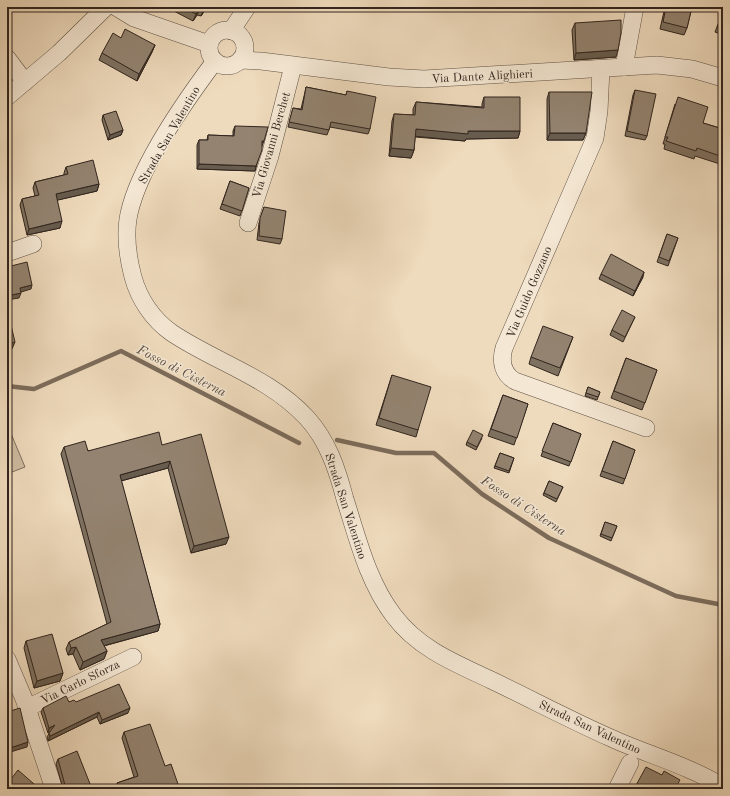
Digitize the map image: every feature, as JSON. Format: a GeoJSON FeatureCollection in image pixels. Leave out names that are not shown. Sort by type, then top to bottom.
{"type":"FeatureCollection","features":[{"type":"Feature","properties":{"kind":"street"},"geometry":{"type":"LineString","coordinates":[[7,97],[59,53],[106,7]]}},
{"type":"Feature","properties":{"kind":"street"},"geometry":{"type":"LineString","coordinates":[[116,7],[134,18],[209,44]]}},
{"type":"Feature","properties":{"kind":"street"},"geometry":{"type":"LineString","coordinates":[[231,31],[247,7]]}},
{"type":"Feature","properties":{"kind":"street"},"geometry":{"type":"LineString","coordinates":[[624,67],[635,7]]}},
{"type":"Feature","properties":{"kind":"street"},"geometry":{"type":"LineString","coordinates":[[214,61],[211,56],[209,44],[215,34],[226,30],[231,31],[241,38],[244,43],[245,49],[240,60]]}},
{"type":"Feature","properties":{"kind":"street"},"geometry":{"type":"LineString","coordinates":[[7,58],[25,82]]}},
{"type":"Feature","properties":{"kind":"street","name":"Via Dante Alighieri"},"geometry":{"type":"LineString","coordinates":[[214,61],[224,66],[235,64],[240,60],[261,61],[398,78],[432,80],[656,65],[675,66],[723,78]]}},
{"type":"Feature","properties":{"kind":"street","name":"Strada San Valentino"},"geometry":{"type":"LineString","coordinates":[[214,61],[159,147],[137,190],[127,227],[129,264],[140,295],[154,317],[167,329],[271,387],[289,401],[311,422],[327,447],[338,473],[360,548],[372,581],[390,610],[414,638],[425,647],[446,659],[604,735],[687,768],[723,787]]}},
{"type":"Feature","properties":{"kind":"street","name":"Via Giovanni Berchet"},"geometry":{"type":"LineString","coordinates":[[248,223],[270,156],[293,66]]}},
{"type":"Feature","properties":{"kind":"street","name":"Via Guido Gozzano"},"geometry":{"type":"LineString","coordinates":[[601,68],[599,112],[595,138],[504,348],[502,363],[507,376],[515,380],[646,428]]}},
{"type":"Feature","properties":{"kind":"street"},"geometry":{"type":"LineString","coordinates":[[7,253],[33,244]]}},
{"type":"Feature","properties":{"kind":"street","name":"Via Carlo Sforza"},"geometry":{"type":"LineString","coordinates":[[27,708],[133,657]]}},
{"type":"Feature","properties":{"kind":"street"},"geometry":{"type":"LineString","coordinates":[[7,659],[14,694],[27,708],[51,786]]}},
{"type":"Feature","properties":{"kind":"street"},"geometry":{"type":"LineString","coordinates":[[617,789],[630,763]]}},
{"type":"Feature","properties":{"kind":"shaded area"},"geometry":{"type":"Polygon","coordinates":[[[7,424],[25,467],[7,474],[7,424]]]}},
{"type":"Feature","properties":{"kind":"building"},"geometry":{"type":"Polygon","coordinates":[[[182,7],[205,7],[204,9],[200,8],[196,14],[182,7]]]}},
{"type":"Feature","properties":{"kind":"building"},"geometry":{"type":"Polygon","coordinates":[[[666,7],[692,7],[687,28],[663,22],[666,7]]]}},
{"type":"Feature","properties":{"kind":"building"},"geometry":{"type":"Polygon","coordinates":[[[723,12],[723,30],[717,27],[723,12]]]}},
{"type":"Feature","properties":{"kind":"building"},"geometry":{"type":"Polygon","coordinates":[[[621,20],[621,33],[618,50],[576,53],[575,23],[621,20]]]}},
{"type":"Feature","properties":{"kind":"building"},"geometry":{"type":"Polygon","coordinates":[[[125,29],[155,45],[139,74],[102,53],[113,33],[121,38],[125,29]]]}},
{"type":"Feature","properties":{"kind":"building"},"geometry":{"type":"Polygon","coordinates":[[[306,87],[346,95],[347,91],[376,97],[370,129],[331,122],[329,130],[289,122],[293,108],[302,110],[306,87]]]}},
{"type":"Feature","properties":{"kind":"building"},"geometry":{"type":"Polygon","coordinates":[[[635,90],[656,94],[647,136],[627,131],[635,90]]]}},
{"type":"Feature","properties":{"kind":"building"},"geometry":{"type":"Polygon","coordinates":[[[549,92],[592,92],[586,133],[550,133],[549,92]]]}},
{"type":"Feature","properties":{"kind":"building"},"geometry":{"type":"Polygon","coordinates":[[[484,97],[520,97],[520,131],[468,131],[468,134],[416,129],[414,150],[391,148],[394,114],[415,115],[416,102],[484,108],[484,97]]]}},
{"type":"Feature","properties":{"kind":"building"},"geometry":{"type":"Polygon","coordinates":[[[678,97],[708,107],[703,123],[723,129],[723,157],[697,148],[696,151],[666,141],[668,137],[665,137],[678,97]]]}},
{"type":"Feature","properties":{"kind":"building"},"geometry":{"type":"Polygon","coordinates":[[[116,111],[123,130],[110,135],[103,115],[116,111]]]}},
{"type":"Feature","properties":{"kind":"building"},"geometry":{"type":"Polygon","coordinates":[[[235,126],[268,127],[264,141],[262,141],[262,150],[256,166],[199,164],[199,140],[208,140],[208,135],[234,136],[235,126]]]}},
{"type":"Feature","properties":{"kind":"building"},"geometry":{"type":"Polygon","coordinates":[[[93,160],[99,184],[56,194],[62,221],[29,229],[22,199],[39,195],[35,182],[68,174],[66,167],[93,160]]]}},
{"type":"Feature","properties":{"kind":"building"},"geometry":{"type":"Polygon","coordinates":[[[230,181],[249,188],[242,211],[222,204],[230,181]]]}},
{"type":"Feature","properties":{"kind":"building"},"geometry":{"type":"Polygon","coordinates":[[[264,207],[286,211],[282,239],[259,236],[260,218],[264,207]]]}},
{"type":"Feature","properties":{"kind":"building"},"geometry":{"type":"Polygon","coordinates":[[[667,234],[678,238],[669,261],[659,257],[667,234]]]}},
{"type":"Feature","properties":{"kind":"building"},"geometry":{"type":"Polygon","coordinates":[[[611,254],[644,272],[635,291],[601,274],[611,254]]]}},
{"type":"Feature","properties":{"kind":"building"},"geometry":{"type":"Polygon","coordinates":[[[27,262],[32,285],[20,288],[21,293],[7,296],[7,267],[27,262]]]}},
{"type":"Feature","properties":{"kind":"building"},"geometry":{"type":"Polygon","coordinates":[[[622,310],[635,317],[625,337],[612,330],[622,310]]]}},
{"type":"Feature","properties":{"kind":"building"},"geometry":{"type":"Polygon","coordinates":[[[7,321],[10,321],[15,342],[7,344],[7,321]]]}},
{"type":"Feature","properties":{"kind":"building"},"geometry":{"type":"Polygon","coordinates":[[[543,326],[573,337],[560,368],[531,357],[543,326]]]}},
{"type":"Feature","properties":{"kind":"building"},"geometry":{"type":"Polygon","coordinates":[[[626,358],[657,370],[645,403],[614,391],[626,358]]]}},
{"type":"Feature","properties":{"kind":"building"},"geometry":{"type":"Polygon","coordinates":[[[392,375],[431,387],[418,430],[379,418],[392,375]]]}},
{"type":"Feature","properties":{"kind":"building"},"geometry":{"type":"Polygon","coordinates":[[[588,387],[600,392],[598,397],[586,393],[588,387]]]}},
{"type":"Feature","properties":{"kind":"building"},"geometry":{"type":"Polygon","coordinates":[[[503,395],[528,404],[517,438],[491,429],[503,395]]]}},
{"type":"Feature","properties":{"kind":"building"},"geometry":{"type":"Polygon","coordinates":[[[553,423],[581,434],[571,462],[542,451],[553,423]]]}},
{"type":"Feature","properties":{"kind":"building"},"geometry":{"type":"Polygon","coordinates":[[[473,430],[483,435],[477,447],[467,442],[473,430]]]}},
{"type":"Feature","properties":{"kind":"building"},"geometry":{"type":"Polygon","coordinates":[[[159,432],[162,445],[201,434],[229,537],[194,546],[170,461],[120,475],[160,624],[101,640],[107,651],[83,662],[76,647],[71,648],[69,642],[111,622],[64,447],[85,441],[88,451],[159,432]]]}},
{"type":"Feature","properties":{"kind":"building"},"geometry":{"type":"Polygon","coordinates":[[[613,441],[635,450],[625,479],[602,471],[613,441]]]}},
{"type":"Feature","properties":{"kind":"building"},"geometry":{"type":"Polygon","coordinates":[[[500,453],[514,458],[509,471],[495,466],[500,453]]]}},
{"type":"Feature","properties":{"kind":"building"},"geometry":{"type":"Polygon","coordinates":[[[549,481],[563,487],[557,499],[544,493],[549,481]]]}},
{"type":"Feature","properties":{"kind":"building"},"geometry":{"type":"Polygon","coordinates":[[[605,522],[617,526],[612,538],[601,534],[605,522]]]}},
{"type":"Feature","properties":{"kind":"building"},"geometry":{"type":"Polygon","coordinates":[[[52,634],[63,673],[37,681],[26,641],[52,634]]]}},
{"type":"Feature","properties":{"kind":"building"},"geometry":{"type":"Polygon","coordinates":[[[119,684],[130,708],[102,720],[99,712],[50,736],[49,733],[55,725],[49,728],[43,708],[66,696],[69,702],[74,700],[76,702],[119,684]]]}},
{"type":"Feature","properties":{"kind":"building"},"geometry":{"type":"Polygon","coordinates":[[[20,708],[28,742],[7,749],[7,712],[20,708]]]}},
{"type":"Feature","properties":{"kind":"building"},"geometry":{"type":"Polygon","coordinates":[[[150,724],[165,766],[171,764],[179,787],[173,789],[101,789],[138,776],[124,732],[150,724]]]}},
{"type":"Feature","properties":{"kind":"building"},"geometry":{"type":"Polygon","coordinates":[[[77,751],[92,789],[66,789],[58,759],[77,751]]]}},
{"type":"Feature","properties":{"kind":"building"},"geometry":{"type":"Polygon","coordinates":[[[646,767],[662,775],[664,771],[680,780],[675,789],[634,789],[646,767]]]}},
{"type":"Feature","properties":{"kind":"building"},"geometry":{"type":"Polygon","coordinates":[[[18,770],[34,784],[30,789],[7,789],[7,782],[8,783],[18,770]]]}},
{"type":"Feature","properties":{"kind":"waterway","name":"Fosso di Cisterna"},"geometry":{"type":"LineString","coordinates":[[7,386],[34,389],[121,351],[299,443]]}},
{"type":"Feature","properties":{"kind":"waterway","name":"Fosso di Cisterna"},"geometry":{"type":"LineString","coordinates":[[337,440],[396,453],[434,453],[482,494],[549,538],[676,596],[723,605]]}}]}
